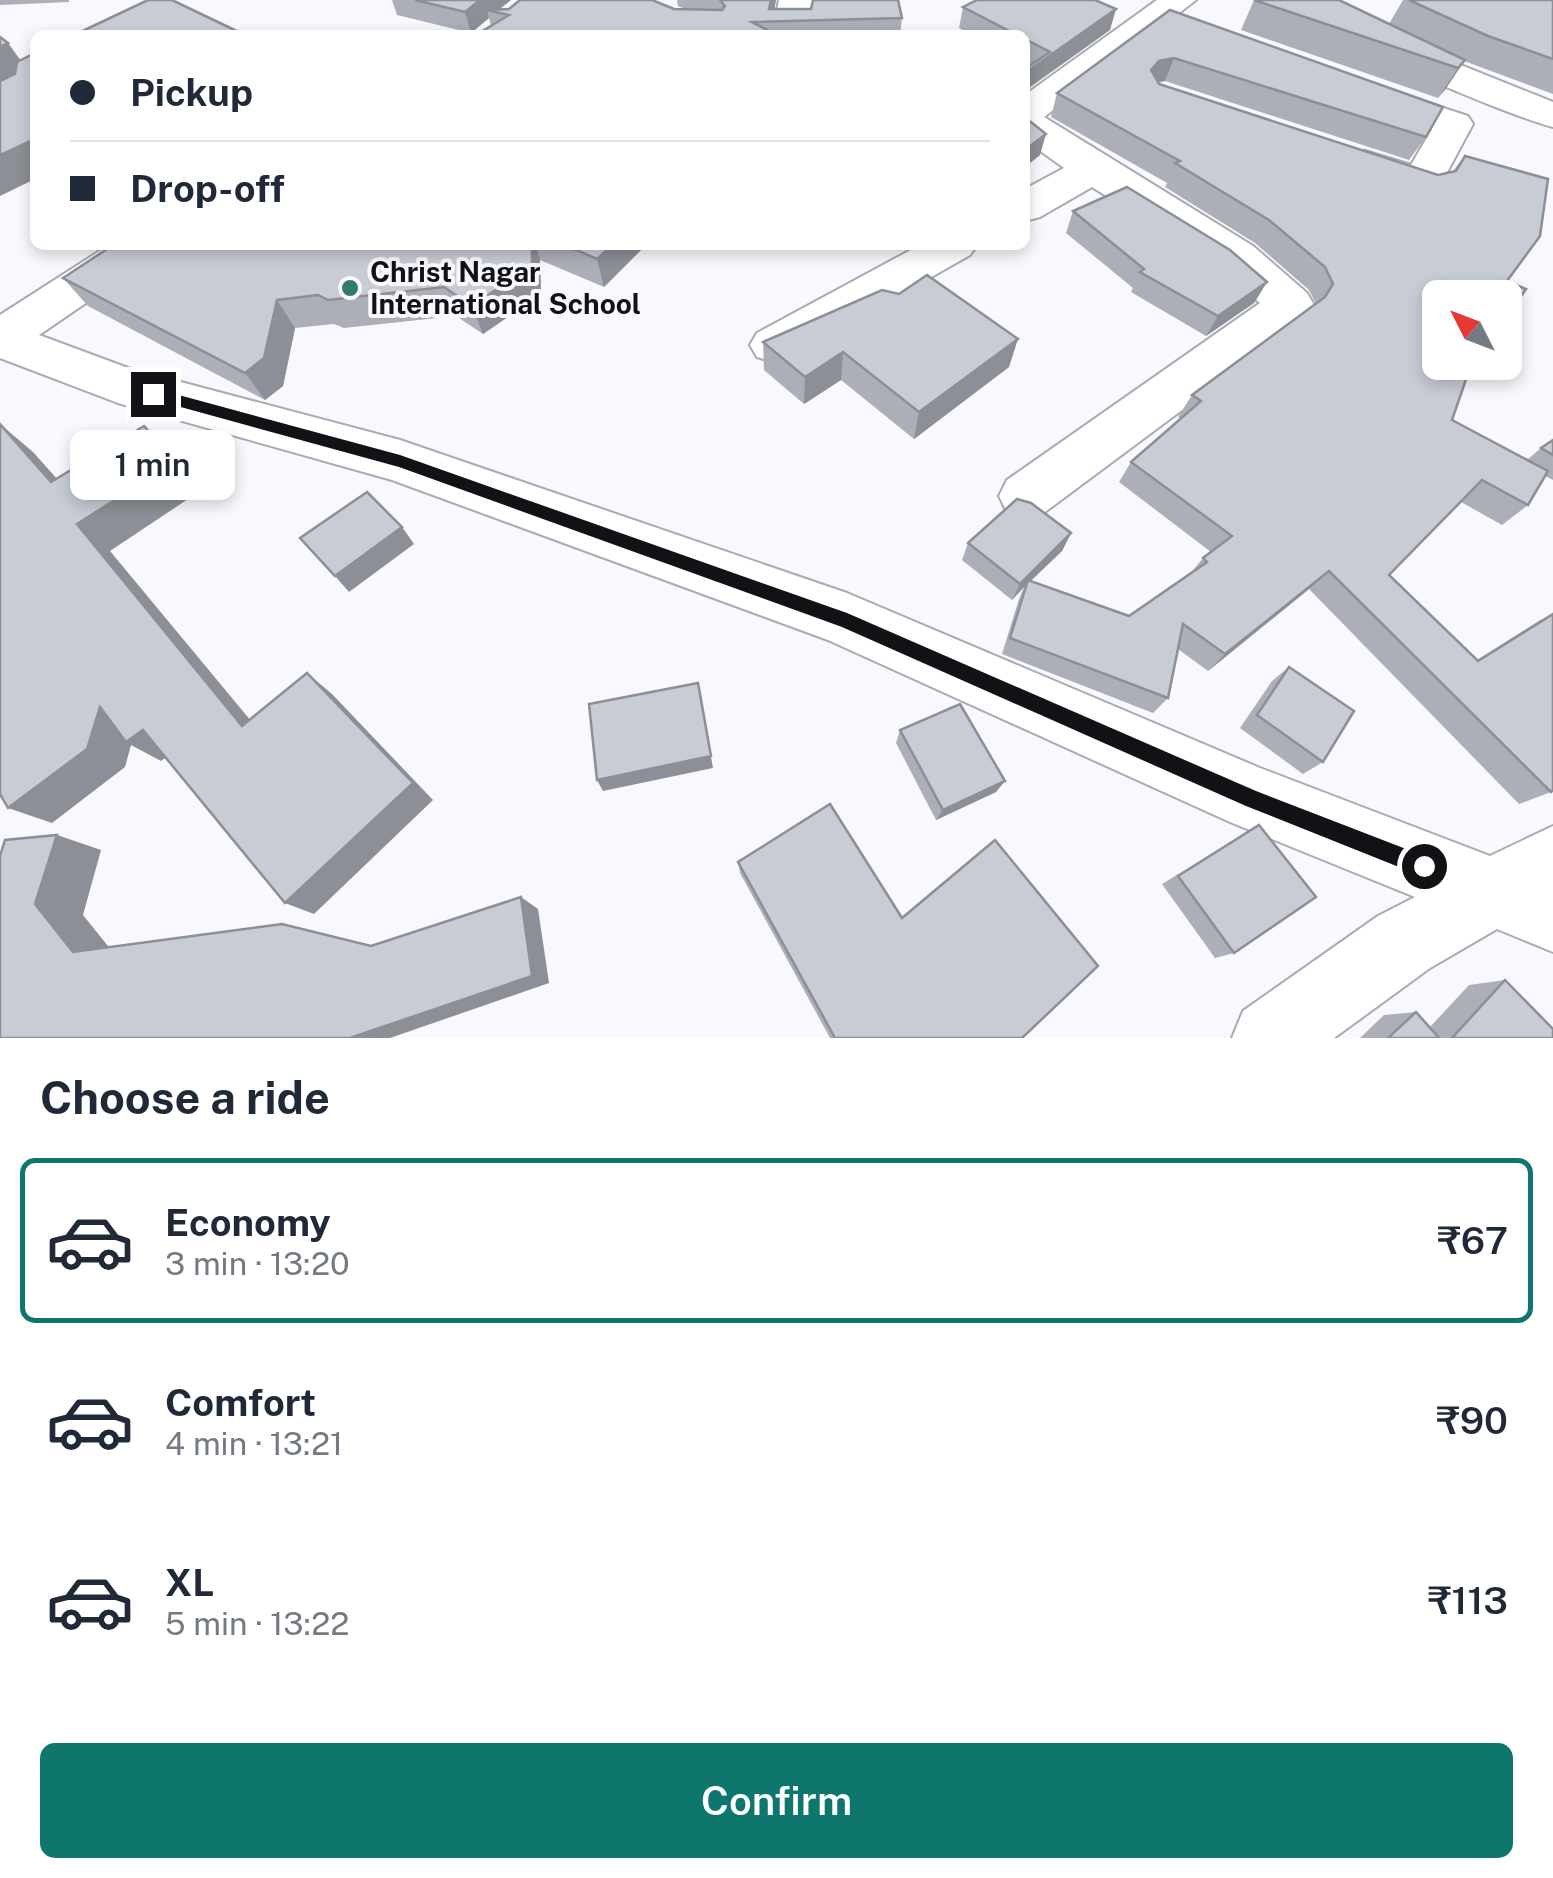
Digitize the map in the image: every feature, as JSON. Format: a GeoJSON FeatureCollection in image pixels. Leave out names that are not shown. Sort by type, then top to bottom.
{"type":"FeatureCollection","features":[{"type":"Feature","properties":{"kind":"street"},"geometry":{"type":"LineString","coordinates":[[791,30],[796,0]]}},
{"type":"Feature","properties":{"kind":"street"},"geometry":{"type":"LineString","coordinates":[[1311,0],[1356,30],[1444,74],[1553,115]]}},
{"type":"Feature","properties":{"kind":"street"},"geometry":{"type":"LineString","coordinates":[[1030,110],[1176,15]]}},
{"type":"Feature","properties":{"kind":"street"},"geometry":{"type":"LineString","coordinates":[[1327,80],[1454,124],[1422,182],[1330,151]]}},
{"type":"Feature","properties":{"kind":"street"},"geometry":{"type":"LineString","coordinates":[[1026,496],[1291,305],[1237,256],[1093,169],[1030,125]]}},
{"type":"Feature","properties":{"kind":"street"},"geometry":{"type":"LineString","coordinates":[[1030,203],[1093,169]]}},
{"type":"Feature","properties":{"kind":"street"},"geometry":{"type":"LineString","coordinates":[[0,339],[133,250]]}},
{"type":"Feature","properties":{"kind":"street"},"geometry":{"type":"LineString","coordinates":[[772,346],[946,250]]}},
{"type":"Feature","properties":{"kind":"street"},"geometry":{"type":"LineString","coordinates":[[0,339],[118,384],[400,462],[847,620],[1253,799],[1533,890]]}},
{"type":"Feature","properties":{"kind":"street"},"geometry":{"type":"LineString","coordinates":[[1270,1038],[1404,942],[1533,890]]}},
{"type":"Feature","properties":{"kind":"building"},"geometry":{"type":"Polygon","coordinates":[[[148,0],[172,0],[235,30],[85,30],[148,0]]]}},
{"type":"Feature","properties":{"kind":"building"},"geometry":{"type":"Polygon","coordinates":[[[415,0],[480,0],[465,12],[415,0]]]}},
{"type":"Feature","properties":{"kind":"building"},"geometry":{"type":"Polygon","coordinates":[[[520,0],[652,0],[674,9],[722,10],[725,6],[720,0],[771,0],[769,9],[811,9],[813,0],[898,0],[902,18],[752,22],[767,30],[484,30],[509,15],[487,10],[509,9],[520,0]]]}},
{"type":"Feature","properties":{"kind":"building"},"geometry":{"type":"Polygon","coordinates":[[[977,0],[1095,0],[1116,9],[1030,70],[1050,52],[1030,42],[1030,30],[1007,30],[963,7],[977,0]]]}},
{"type":"Feature","properties":{"kind":"building"},"geometry":{"type":"Polygon","coordinates":[[[1254,0],[1339,0],[1465,60],[1458,68],[1254,0]]]}},
{"type":"Feature","properties":{"kind":"building"},"geometry":{"type":"Polygon","coordinates":[[[1409,0],[1553,0],[1553,59],[1488,36],[1409,0]]]}},
{"type":"Feature","properties":{"kind":"building"},"geometry":{"type":"Polygon","coordinates":[[[1170,10],[1443,107],[1426,137],[1174,58],[1159,61],[1151,70],[1159,84],[1438,175],[1456,171],[1465,156],[1548,179],[1540,236],[1508,280],[1422,280],[1422,380],[1466,380],[1452,420],[1548,471],[1528,505],[1482,480],[1389,575],[1478,661],[1553,614],[1551,792],[1329,571],[1225,654],[1183,624],[1168,698],[1010,638],[1028,580],[1129,616],[1207,562],[1203,558],[1232,536],[1131,462],[1201,401],[1192,395],[1325,297],[1333,284],[1325,267],[1269,220],[1175,163],[1180,161],[1057,93],[1170,10]]]}},
{"type":"Feature","properties":{"kind":"building"},"geometry":{"type":"Polygon","coordinates":[[[30,56],[30,141],[0,155],[0,81],[15,74],[17,62],[30,56]]]}},
{"type":"Feature","properties":{"kind":"building"},"geometry":{"type":"Polygon","coordinates":[[[1030,121],[1046,134],[1030,146],[1030,121]]]}},
{"type":"Feature","properties":{"kind":"building"},"geometry":{"type":"Polygon","coordinates":[[[1127,187],[1230,250],[1267,282],[1218,316],[1140,272],[1144,269],[1073,211],[1127,187]]]}},
{"type":"Feature","properties":{"kind":"building"},"geometry":{"type":"Polygon","coordinates":[[[105,250],[532,250],[532,265],[472,306],[444,287],[328,300],[318,295],[277,300],[264,358],[245,373],[63,278],[105,250]]]}},
{"type":"Feature","properties":{"kind":"building"},"geometry":{"type":"Polygon","coordinates":[[[576,250],[607,250],[597,259],[576,250]]]}},
{"type":"Feature","properties":{"kind":"building"},"geometry":{"type":"Polygon","coordinates":[[[927,275],[1018,339],[919,412],[843,352],[805,377],[763,342],[882,290],[899,294],[927,275]]]}},
{"type":"Feature","properties":{"kind":"building"},"geometry":{"type":"Polygon","coordinates":[[[0,424],[51,482],[144,426],[176,461],[77,524],[242,726],[307,673],[413,783],[285,903],[143,730],[126,742],[100,707],[87,749],[8,808],[0,794],[0,424]]]}},
{"type":"Feature","properties":{"kind":"building"},"geometry":{"type":"Polygon","coordinates":[[[1553,440],[1553,455],[1541,448],[1553,440]]]}},
{"type":"Feature","properties":{"kind":"building"},"geometry":{"type":"Polygon","coordinates":[[[367,492],[402,527],[335,576],[300,538],[367,492]]]}},
{"type":"Feature","properties":{"kind":"building"},"geometry":{"type":"Polygon","coordinates":[[[1017,499],[1031,503],[1071,533],[1020,584],[968,543],[1017,499]]]}},
{"type":"Feature","properties":{"kind":"building"},"geometry":{"type":"Polygon","coordinates":[[[1289,667],[1354,711],[1323,762],[1257,715],[1289,667]]]}},
{"type":"Feature","properties":{"kind":"building"},"geometry":{"type":"Polygon","coordinates":[[[698,683],[711,756],[597,780],[589,704],[698,683]]]}},
{"type":"Feature","properties":{"kind":"building"},"geometry":{"type":"Polygon","coordinates":[[[960,704],[1005,781],[943,810],[900,730],[960,704]]]}},
{"type":"Feature","properties":{"kind":"building"},"geometry":{"type":"Polygon","coordinates":[[[830,804],[902,918],[995,840],[1098,966],[1022,1038],[835,1038],[738,862],[830,804]]]}},
{"type":"Feature","properties":{"kind":"building"},"geometry":{"type":"Polygon","coordinates":[[[1259,825],[1316,897],[1234,953],[1178,876],[1259,825]]]}},
{"type":"Feature","properties":{"kind":"building"},"geometry":{"type":"Polygon","coordinates":[[[57,835],[35,904],[73,952],[282,924],[371,946],[521,897],[532,976],[350,1038],[0,1038],[0,856],[5,840],[57,835]]]}},
{"type":"Feature","properties":{"kind":"building"},"geometry":{"type":"Polygon","coordinates":[[[1505,980],[1553,1029],[1553,1038],[1452,1038],[1505,980]]]}},
{"type":"Feature","properties":{"kind":"building"},"geometry":{"type":"Polygon","coordinates":[[[1416,1012],[1439,1038],[1388,1038],[1416,1012]]]}},
{"type":"Feature","properties":{"kind":"place","name":"Christ Nagar International School"},"geometry":{"type":"Point","coordinates":[350,288]}},
{"type":"Feature","properties":{"kind":"route"},"geometry":{"type":"LineString","coordinates":[[153,394],[400,462],[847,620],[1253,799],[1424,866]]}}]}
